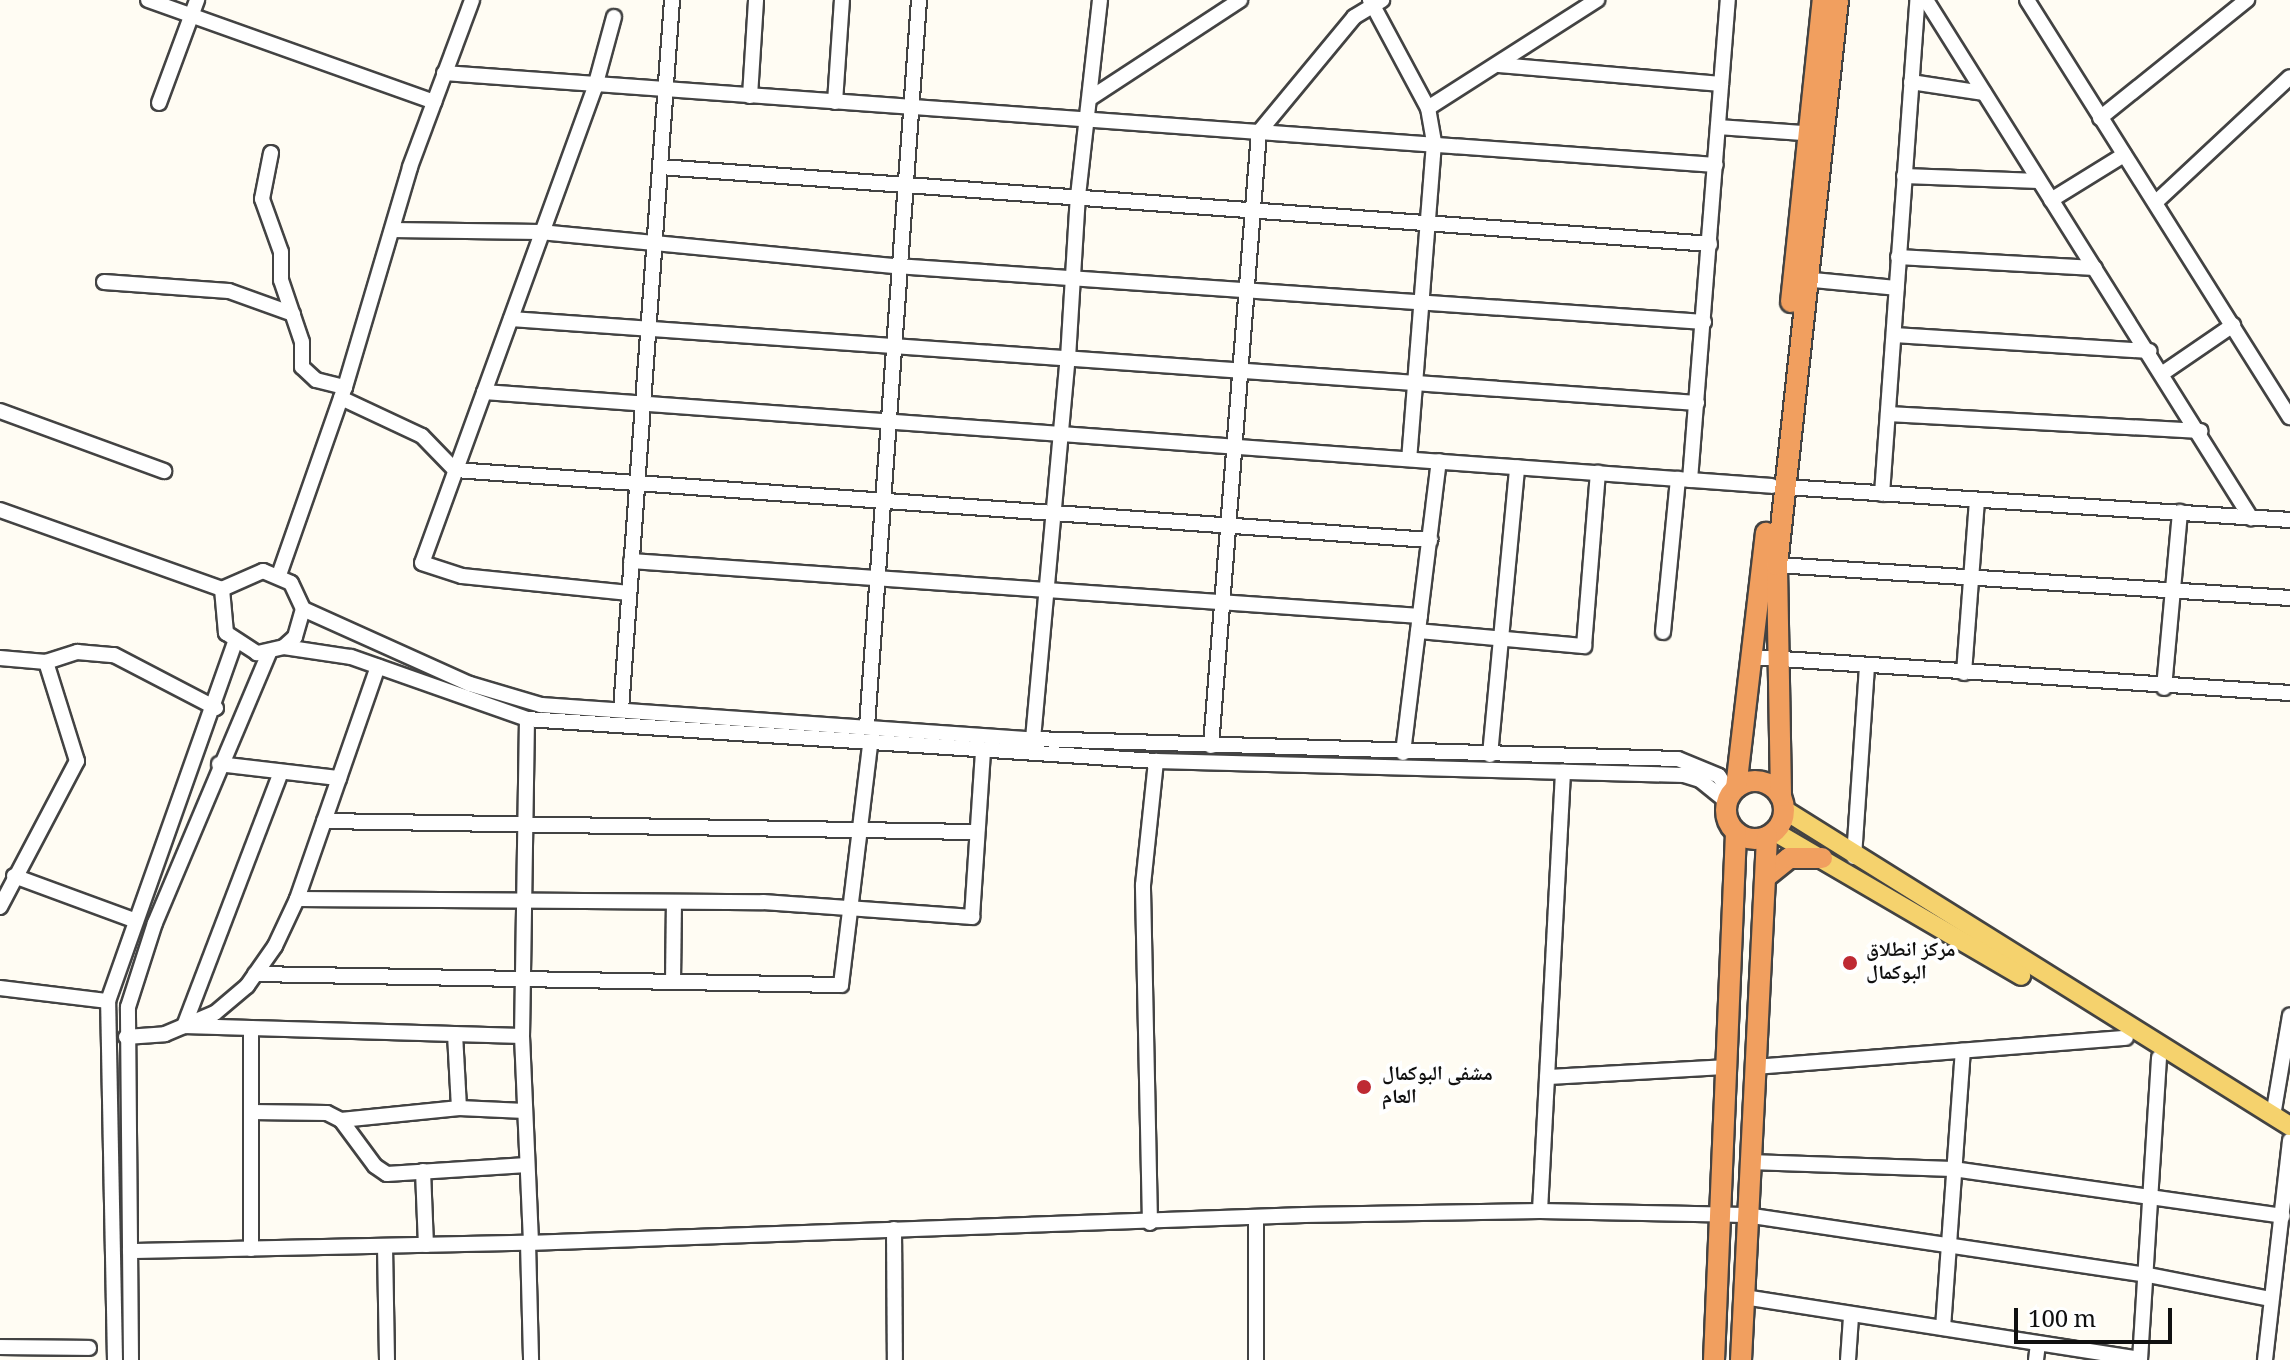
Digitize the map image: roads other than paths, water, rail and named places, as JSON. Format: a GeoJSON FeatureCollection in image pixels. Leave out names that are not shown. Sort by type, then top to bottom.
{"type":"FeatureCollection","features":[{"type":"Feature","properties":{"kind":"highway"},"geometry":{"type":"LineString","coordinates":[[1714,1360],[1718,1215],[1737,858],[1736,832],[1727,818],[1778,486],[1816,134],[1823,0]]}},
{"type":"Feature","properties":{"kind":"highway"},"geometry":{"type":"LineString","coordinates":[[1816,134],[1838,0]]}},
{"type":"Feature","properties":{"kind":"highway"},"geometry":{"type":"LineString","coordinates":[[1741,1360],[1746,1215],[1767,876],[1771,835],[1782,802],[1776,662],[1778,486]]}},
{"type":"Feature","properties":{"kind":"highway"},"geometry":{"type":"LineString","coordinates":[[1731,795],[1760,781],[1782,802]]}},
{"type":"Feature","properties":{"kind":"highway"},"geometry":{"type":"LineString","coordinates":[[1736,832],[1750,839],[1771,835]]}},
{"type":"Feature","properties":{"kind":"highway"},"geometry":{"type":"LineString","coordinates":[[1767,876],[1789,858],[1822,858]]}},
{"type":"Feature","properties":{"kind":"main road"},"geometry":{"type":"LineString","coordinates":[[1782,802],[1861,868],[2126,1038],[2290,1126]]}},
{"type":"Feature","properties":{"kind":"main road"},"geometry":{"type":"LineString","coordinates":[[1771,835],[1822,858],[1861,868],[2153,1051]]}},
{"type":"Feature","properties":{"kind":"street"},"geometry":{"type":"LineString","coordinates":[[148,0],[434,102]]}},
{"type":"Feature","properties":{"kind":"street"},"geometry":{"type":"LineString","coordinates":[[159,103],[197,0]]}},
{"type":"Feature","properties":{"kind":"street"},"geometry":{"type":"LineString","coordinates":[[279,575],[343,393],[434,102],[472,0]]}},
{"type":"Feature","properties":{"kind":"street"},"geometry":{"type":"LineString","coordinates":[[621,710],[672,0]]}},
{"type":"Feature","properties":{"kind":"street"},"geometry":{"type":"LineString","coordinates":[[750,96],[756,0]]}},
{"type":"Feature","properties":{"kind":"street"},"geometry":{"type":"LineString","coordinates":[[835,102],[842,0]]}},
{"type":"Feature","properties":{"kind":"street"},"geometry":{"type":"LineString","coordinates":[[867,726],[896,266],[919,0]]}},
{"type":"Feature","properties":{"kind":"street"},"geometry":{"type":"LineString","coordinates":[[1033,739],[1068,358],[1078,196],[1090,120],[1100,0]]}},
{"type":"Feature","properties":{"kind":"street"},"geometry":{"type":"LineString","coordinates":[[1092,97],[1240,0]]}},
{"type":"Feature","properties":{"kind":"street"},"geometry":{"type":"LineString","coordinates":[[1428,108],[1597,0]]}},
{"type":"Feature","properties":{"kind":"street"},"geometry":{"type":"LineString","coordinates":[[1663,632],[1697,403],[1728,0]]}},
{"type":"Feature","properties":{"kind":"street"},"geometry":{"type":"LineString","coordinates":[[1882,494],[1917,0]]}},
{"type":"Feature","properties":{"kind":"street"},"geometry":{"type":"LineString","coordinates":[[1926,0],[2201,431],[2251,518]]}},
{"type":"Feature","properties":{"kind":"street"},"geometry":{"type":"LineString","coordinates":[[2027,0],[2290,417]]}},
{"type":"Feature","properties":{"kind":"street"},"geometry":{"type":"LineString","coordinates":[[2100,118],[2247,0]]}},
{"type":"Feature","properties":{"kind":"street"},"geometry":{"type":"LineString","coordinates":[[1211,746],[1259,132],[1354,17],[1375,2],[1428,108],[1434,143],[1425,224],[1409,459]]}},
{"type":"Feature","properties":{"kind":"street"},"geometry":{"type":"LineString","coordinates":[[614,17],[595,87],[422,563],[462,576],[629,593]]}},
{"type":"Feature","properties":{"kind":"street"},"geometry":{"type":"LineString","coordinates":[[1499,65],[1721,84]]}},
{"type":"Feature","properties":{"kind":"street"},"geometry":{"type":"LineString","coordinates":[[444,73],[595,87],[1716,165]]}},
{"type":"Feature","properties":{"kind":"street"},"geometry":{"type":"LineString","coordinates":[[2156,202],[2290,77]]}},
{"type":"Feature","properties":{"kind":"street"},"geometry":{"type":"LineString","coordinates":[[1911,82],[1984,93]]}},
{"type":"Feature","properties":{"kind":"street"},"geometry":{"type":"LineString","coordinates":[[1718,127],[1816,134]]}},
{"type":"Feature","properties":{"kind":"street"},"geometry":{"type":"LineString","coordinates":[[271,153],[262,199],[281,252],[281,280],[302,342],[302,367],[316,380],[422,436],[455,470],[1430,540]]}},
{"type":"Feature","properties":{"kind":"street"},"geometry":{"type":"LineString","coordinates":[[2051,200],[2124,155]]}},
{"type":"Feature","properties":{"kind":"street"},"geometry":{"type":"LineString","coordinates":[[660,167],[1710,244]]}},
{"type":"Feature","properties":{"kind":"street"},"geometry":{"type":"LineString","coordinates":[[1904,176],[2039,181]]}},
{"type":"Feature","properties":{"kind":"street"},"geometry":{"type":"LineString","coordinates":[[392,230],[540,232],[654,246],[896,266],[1704,322]]}},
{"type":"Feature","properties":{"kind":"street"},"geometry":{"type":"LineString","coordinates":[[1898,257],[2095,268]]}},
{"type":"Feature","properties":{"kind":"street"},"geometry":{"type":"LineString","coordinates":[[1801,278],[1897,288]]}},
{"type":"Feature","properties":{"kind":"street"},"geometry":{"type":"LineString","coordinates":[[104,282],[229,291],[293,314]]}},
{"type":"Feature","properties":{"kind":"street"},"geometry":{"type":"LineString","coordinates":[[511,319],[1697,403]]}},
{"type":"Feature","properties":{"kind":"street"},"geometry":{"type":"LineString","coordinates":[[2163,373],[2233,325]]}},
{"type":"Feature","properties":{"kind":"street"},"geometry":{"type":"LineString","coordinates":[[1894,335],[2149,351]]}},
{"type":"Feature","properties":{"kind":"street"},"geometry":{"type":"LineString","coordinates":[[484,392],[1882,494],[2290,520]]}},
{"type":"Feature","properties":{"kind":"street"},"geometry":{"type":"LineString","coordinates":[[0,411],[164,471]]}},
{"type":"Feature","properties":{"kind":"street"},"geometry":{"type":"LineString","coordinates":[[1888,414],[2201,431]]}},
{"type":"Feature","properties":{"kind":"street"},"geometry":{"type":"LineString","coordinates":[[1403,753],[1439,461]]}},
{"type":"Feature","properties":{"kind":"street"},"geometry":{"type":"LineString","coordinates":[[1490,755],[1517,467]]}},
{"type":"Feature","properties":{"kind":"street"},"geometry":{"type":"LineString","coordinates":[[631,561],[1223,603],[1584,646],[1598,473]]}},
{"type":"Feature","properties":{"kind":"street"},"geometry":{"type":"LineString","coordinates":[[1964,673],[1977,500]]}},
{"type":"Feature","properties":{"kind":"street"},"geometry":{"type":"LineString","coordinates":[[0,510],[222,589],[248,574],[279,575],[299,595],[303,609],[295,637],[284,647],[269,653],[235,643],[222,620],[222,589]]}},
{"type":"Feature","properties":{"kind":"street"},"geometry":{"type":"LineString","coordinates":[[2164,688],[2180,512]]}},
{"type":"Feature","properties":{"kind":"street"},"geometry":{"type":"LineString","coordinates":[[1777,565],[2290,598]]}},
{"type":"Feature","properties":{"kind":"street"},"geometry":{"type":"LineString","coordinates":[[303,609],[514,699],[621,710],[1033,739],[1403,753],[1678,759],[1719,776],[1731,795]]}},
{"type":"Feature","properties":{"kind":"street"},"geometry":{"type":"LineString","coordinates":[[115,1360],[108,1001],[216,708],[235,643]]}},
{"type":"Feature","properties":{"kind":"street"},"geometry":{"type":"LineString","coordinates":[[284,647],[314,649],[378,667],[527,719],[983,752],[1156,761],[1684,775],[1731,795]]}},
{"type":"Feature","properties":{"kind":"street"},"geometry":{"type":"LineString","coordinates":[[0,658],[46,662],[77,652],[114,655],[216,708]]}},
{"type":"Feature","properties":{"kind":"street"},"geometry":{"type":"LineString","coordinates":[[131,1360],[126,1037],[137,976],[219,764],[269,653]]}},
{"type":"Feature","properties":{"kind":"street"},"geometry":{"type":"LineString","coordinates":[[1752,657],[1776,662],[2164,688],[2290,693]]}},
{"type":"Feature","properties":{"kind":"street"},"geometry":{"type":"LineString","coordinates":[[1,904],[77,761],[46,662]]}},
{"type":"Feature","properties":{"kind":"street"},"geometry":{"type":"LineString","coordinates":[[126,1037],[184,1026],[215,1013],[255,974],[297,899],[378,667]]}},
{"type":"Feature","properties":{"kind":"street"},"geometry":{"type":"LineString","coordinates":[[1861,868],[1867,667]]}},
{"type":"Feature","properties":{"kind":"street"},"geometry":{"type":"LineString","coordinates":[[527,719],[522,1036],[531,1360]]}},
{"type":"Feature","properties":{"kind":"street"},"geometry":{"type":"LineString","coordinates":[[255,974],[841,985],[870,744]]}},
{"type":"Feature","properties":{"kind":"street"},"geometry":{"type":"LineString","coordinates":[[297,899],[851,907],[972,917],[983,752]]}},
{"type":"Feature","properties":{"kind":"street"},"geometry":{"type":"LineString","coordinates":[[1150,1223],[1143,885],[1156,761]]}},
{"type":"Feature","properties":{"kind":"street"},"geometry":{"type":"LineString","coordinates":[[219,764],[339,778]]}},
{"type":"Feature","properties":{"kind":"street"},"geometry":{"type":"LineString","coordinates":[[184,1026],[281,772]]}},
{"type":"Feature","properties":{"kind":"street"},"geometry":{"type":"LineString","coordinates":[[1540,1211],[1563,772]]}},
{"type":"Feature","properties":{"kind":"street"},"geometry":{"type":"LineString","coordinates":[[324,821],[977,832]]}},
{"type":"Feature","properties":{"kind":"street"},"geometry":{"type":"LineString","coordinates":[[14,876],[136,921]]}},
{"type":"Feature","properties":{"kind":"street"},"geometry":{"type":"LineString","coordinates":[[673,982],[674,903]]}},
{"type":"Feature","properties":{"kind":"street"},"geometry":{"type":"LineString","coordinates":[[0,988],[108,1001]]}},
{"type":"Feature","properties":{"kind":"street"},"geometry":{"type":"LineString","coordinates":[[2266,1112],[2290,1015]]}},
{"type":"Feature","properties":{"kind":"street"},"geometry":{"type":"LineString","coordinates":[[184,1026],[522,1036]]}},
{"type":"Feature","properties":{"kind":"street"},"geometry":{"type":"LineString","coordinates":[[251,1028],[251,1249]]}},
{"type":"Feature","properties":{"kind":"street"},"geometry":{"type":"LineString","coordinates":[[455,1034],[459,1108]]}},
{"type":"Feature","properties":{"kind":"street"},"geometry":{"type":"LineString","coordinates":[[1755,1067],[2126,1038]]}},
{"type":"Feature","properties":{"kind":"street"},"geometry":{"type":"LineString","coordinates":[[1943,1328],[1963,1051]]}},
{"type":"Feature","properties":{"kind":"street"},"geometry":{"type":"LineString","coordinates":[[1744,1297],[1851,1317],[1943,1328],[2140,1360],[2153,1051]]}},
{"type":"Feature","properties":{"kind":"street"},"geometry":{"type":"LineString","coordinates":[[1547,1077],[1726,1067]]}},
{"type":"Feature","properties":{"kind":"street"},"geometry":{"type":"LineString","coordinates":[[251,1112],[312,1110],[341,1120],[459,1108],[525,1111]]}},
{"type":"Feature","properties":{"kind":"street"},"geometry":{"type":"LineString","coordinates":[[341,1120],[375,1166],[387,1174],[527,1165]]}},
{"type":"Feature","properties":{"kind":"street"},"geometry":{"type":"LineString","coordinates":[[2265,1360],[2290,1140]]}},
{"type":"Feature","properties":{"kind":"street"},"geometry":{"type":"LineString","coordinates":[[1749,1162],[1953,1169],[2283,1216]]}},
{"type":"Feature","properties":{"kind":"street"},"geometry":{"type":"LineString","coordinates":[[423,1171],[426,1245]]}},
{"type":"Feature","properties":{"kind":"street"},"geometry":{"type":"LineString","coordinates":[[130,1251],[530,1243],[894,1229],[1540,1211],[1746,1215],[2143,1274],[2271,1299]]}},
{"type":"Feature","properties":{"kind":"street"},"geometry":{"type":"LineString","coordinates":[[1256,1218],[1256,1360]]}},
{"type":"Feature","properties":{"kind":"street"},"geometry":{"type":"LineString","coordinates":[[894,1229],[895,1360]]}},
{"type":"Feature","properties":{"kind":"street"},"geometry":{"type":"LineString","coordinates":[[385,1246],[387,1360]]}},
{"type":"Feature","properties":{"kind":"street"},"geometry":{"type":"LineString","coordinates":[[1848,1360],[1851,1317]]}},
{"type":"Feature","properties":{"kind":"street"},"geometry":{"type":"LineString","coordinates":[[2036,1360],[2038,1343]]}},
{"type":"Feature","properties":{"kind":"street"},"geometry":{"type":"LineString","coordinates":[[0,1347],[89,1348]]}},
{"type":"Feature","properties":{"kind":"place","name":"مركز انطلاق البوكمال"},"geometry":{"type":"Point","coordinates":[1850,963]}},
{"type":"Feature","properties":{"kind":"place","name":"مشفى البوكمال العام"},"geometry":{"type":"Point","coordinates":[1364,1087]}}]}
